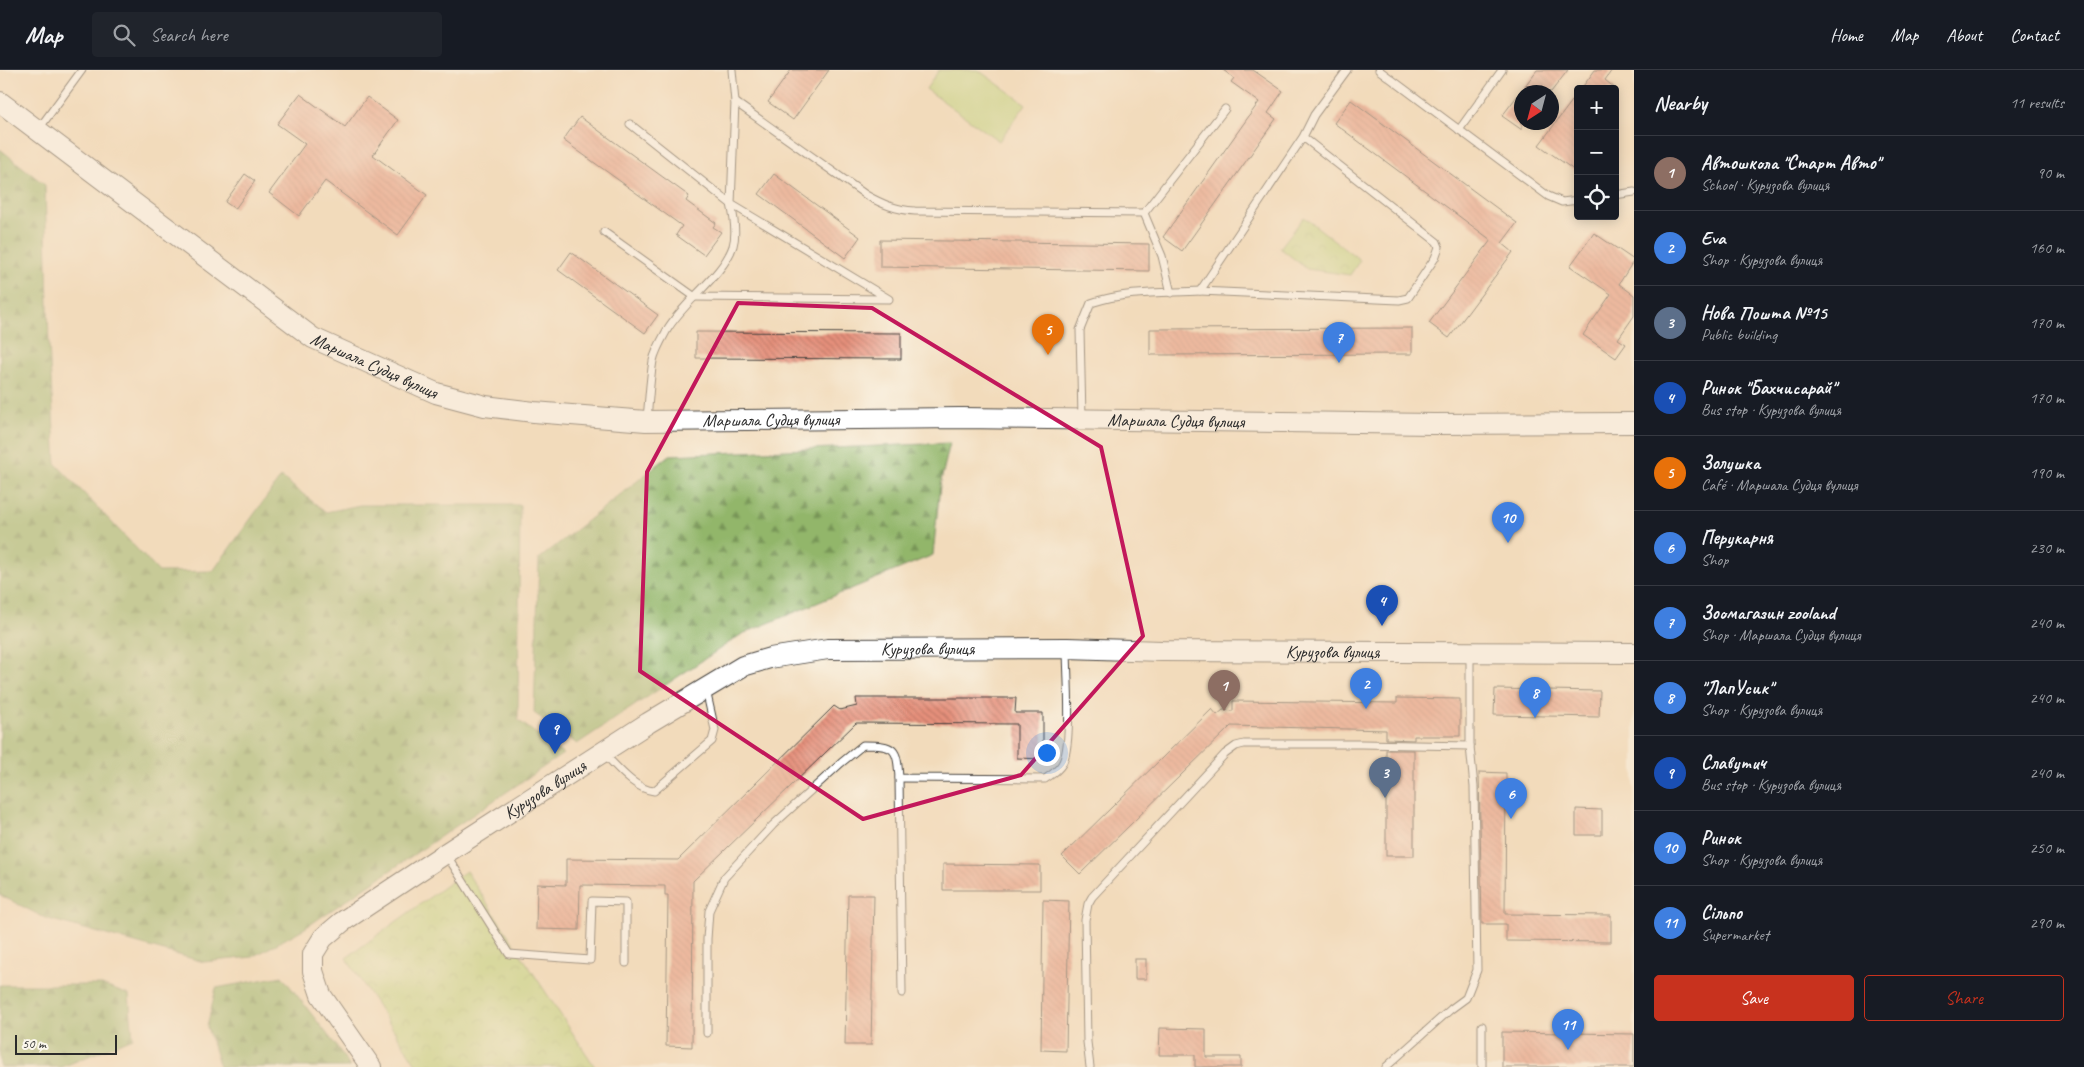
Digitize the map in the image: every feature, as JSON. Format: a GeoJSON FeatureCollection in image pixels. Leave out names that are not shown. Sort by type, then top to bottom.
{"type":"FeatureCollection","features":[{"type":"Feature","properties":{"kind":"street","name":"Маршала Судця вулиця"},"geometry":{"type":"LineString","coordinates":[[0,102],[313,338],[436,393],[485,406],[646,421],[912,418],[1434,424],[1634,423]]}},
{"type":"Feature","properties":{"kind":"street","name":"Курузова вулиця"},"geometry":{"type":"LineString","coordinates":[[370,1067],[321,995],[313,970],[313,954],[323,938],[342,922],[446,853],[603,752],[743,666],[770,658],[828,649],[1067,648],[1634,653]]}},
{"type":"Feature","properties":{"kind":"lane"},"geometry":{"type":"LineString","coordinates":[[38,130],[82,70]]}},
{"type":"Feature","properties":{"kind":"lane"},"geometry":{"type":"LineString","coordinates":[[646,421],[654,360],[667,330],[678,314],[695,297],[721,265],[733,246],[735,231],[731,204],[734,102],[732,70]]}},
{"type":"Feature","properties":{"kind":"lane"},"geometry":{"type":"LineString","coordinates":[[1200,291],[1303,137],[1314,115],[1347,70]]}},
{"type":"Feature","properties":{"kind":"lane"},"geometry":{"type":"LineString","coordinates":[[1379,70],[1548,196],[1562,202],[1574,200]]}},
{"type":"Feature","properties":{"kind":"lane"},"geometry":{"type":"LineString","coordinates":[[1459,130],[1502,70]]}},
{"type":"Feature","properties":{"kind":"lane"},"geometry":{"type":"LineString","coordinates":[[734,102],[866,196],[886,206],[900,210],[1144,213]]}},
{"type":"Feature","properties":{"kind":"lane"},"geometry":{"type":"LineString","coordinates":[[1144,213],[1225,109]]}},
{"type":"Feature","properties":{"kind":"lane"},"geometry":{"type":"LineString","coordinates":[[604,232],[695,297],[889,299],[731,204],[630,124]]}},
{"type":"Feature","properties":{"kind":"lane"},"geometry":{"type":"LineString","coordinates":[[1082,420],[1080,330],[1091,303],[1112,296],[1143,292],[1200,291],[1398,300],[1408,298],[1413,292],[1435,258],[1439,247],[1437,242],[1303,137]]}},
{"type":"Feature","properties":{"kind":"lane"},"geometry":{"type":"LineString","coordinates":[[1619,194],[1634,192]]}},
{"type":"Feature","properties":{"kind":"lane"},"geometry":{"type":"LineString","coordinates":[[1144,213],[1162,256],[1171,293]]}},
{"type":"Feature","properties":{"kind":"lane"},"geometry":{"type":"LineString","coordinates":[[899,778],[1045,779],[1054,773],[1062,764],[1068,746],[1067,648]]}},
{"type":"Feature","properties":{"kind":"lane"},"geometry":{"type":"LineString","coordinates":[[1386,1067],[1466,998],[1477,970],[1474,787],[1470,746],[1470,653]]}},
{"type":"Feature","properties":{"kind":"lane"},"geometry":{"type":"LineString","coordinates":[[603,752],[645,790],[654,791],[712,741],[715,730],[706,688]]}},
{"type":"Feature","properties":{"kind":"lane"},"geometry":{"type":"LineString","coordinates":[[1090,1067],[1086,1024],[1085,920],[1088,904],[1092,896],[1225,754],[1236,746],[1244,744],[1470,746]]}},
{"type":"Feature","properties":{"kind":"lane"},"geometry":{"type":"LineString","coordinates":[[707,1033],[707,939],[709,911],[724,878],[773,825],[859,748],[868,745],[890,748],[897,755],[899,778],[902,993]]}},
{"type":"Feature","properties":{"kind":"lane"},"geometry":{"type":"LineString","coordinates":[[446,853],[509,954],[590,960],[592,901],[626,902],[626,963]]}},
{"type":"Feature","properties":{"kind":"lane"},"geometry":{"type":"LineString","coordinates":[[1482,1026],[1482,1067]]}},
{"type":"Feature","properties":{"kind":"highlighted area"},"geometry":{"type":"Polygon","coordinates":[[[738,303],[872,308],[1101,447],[1143,636],[1021,775],[863,819],[640,671],[647,472],[738,303]]]}},
{"type":"Feature","properties":{"kind":"green space"},"geometry":{"type":"Polygon","coordinates":[[[939,70],[978,70],[1026,104],[999,141],[926,89],[939,70]]]}},
{"type":"Feature","properties":{"kind":"green space"},"geometry":{"type":"Polygon","coordinates":[[[0,149],[45,185],[49,345],[56,464],[159,572],[213,571],[281,477],[326,512],[360,505],[520,505],[518,720],[563,754],[305,928],[253,957],[204,962],[45,918],[0,895],[0,149]]]}},
{"type":"Feature","properties":{"kind":"green space"},"geometry":{"type":"Polygon","coordinates":[[[1304,217],[1360,260],[1350,275],[1307,269],[1280,248],[1304,217]]]}},
{"type":"Feature","properties":{"kind":"green space"},"geometry":{"type":"Polygon","coordinates":[[[950,443],[940,485],[933,555],[742,634],[577,744],[534,713],[539,559],[670,455],[950,443]]]}},
{"type":"Feature","properties":{"kind":"green space"},"geometry":{"type":"Polygon","coordinates":[[[466,871],[595,1067],[418,1067],[346,958],[466,871]]]}},
{"type":"Feature","properties":{"kind":"green space"},"geometry":{"type":"Polygon","coordinates":[[[282,976],[338,1048],[350,1067],[220,1067],[207,1027],[216,988],[282,976]]]}},
{"type":"Feature","properties":{"kind":"green space"},"geometry":{"type":"Polygon","coordinates":[[[0,985],[102,985],[129,995],[133,1038],[62,1067],[0,1067],[0,985]]]}},
{"type":"Feature","properties":{"kind":"building"},"geometry":{"type":"Polygon","coordinates":[[[791,70],[829,70],[793,120],[768,102],[791,70]]]}},
{"type":"Feature","properties":{"kind":"building"},"geometry":{"type":"Polygon","coordinates":[[[1223,70],[1253,70],[1283,91],[1268,113],[1276,119],[1182,251],[1163,237],[1259,102],[1231,82],[1234,78],[1223,70]]]}},
{"type":"Feature","properties":{"kind":"building"},"geometry":{"type":"Polygon","coordinates":[[[1537,70],[1568,70],[1556,85],[1526,85],[1537,70]]]}},
{"type":"Feature","properties":{"kind":"building"},"geometry":{"type":"Polygon","coordinates":[[[1595,70],[1612,70],[1605,80],[1611,85],[1584,85],[1595,70]]]}},
{"type":"Feature","properties":{"kind":"building"},"geometry":{"type":"Polygon","coordinates":[[[300,94],[345,127],[367,97],[398,120],[373,155],[427,195],[398,235],[325,181],[299,216],[269,193],[305,144],[277,124],[300,94]]]}},
{"type":"Feature","properties":{"kind":"building"},"geometry":{"type":"Polygon","coordinates":[[[1574,98],[1574,170],[1539,145],[1550,130],[1559,130],[1559,118],[1574,98]]]}},
{"type":"Feature","properties":{"kind":"building"},"geometry":{"type":"Polygon","coordinates":[[[1351,100],[1517,223],[1502,243],[1513,252],[1449,338],[1429,323],[1491,240],[1334,123],[1351,100]]]}},
{"type":"Feature","properties":{"kind":"building"},"geometry":{"type":"Polygon","coordinates":[[[1514,100],[1514,124],[1502,116],[1514,100]]]}},
{"type":"Feature","properties":{"kind":"building"},"geometry":{"type":"Polygon","coordinates":[[[580,117],[689,196],[686,201],[716,223],[713,227],[721,232],[704,255],[676,235],[682,226],[563,140],[580,117]]]}},
{"type":"Feature","properties":{"kind":"building"},"geometry":{"type":"Polygon","coordinates":[[[245,174],[255,181],[235,209],[225,202],[245,174]]]}},
{"type":"Feature","properties":{"kind":"building"},"geometry":{"type":"Polygon","coordinates":[[[774,174],[860,237],[845,258],[759,194],[774,174]]]}},
{"type":"Feature","properties":{"kind":"building"},"geometry":{"type":"Polygon","coordinates":[[[1594,233],[1634,260],[1619,284],[1634,295],[1634,316],[1618,339],[1626,344],[1616,358],[1583,335],[1611,294],[1570,266],[1594,233]]]}},
{"type":"Feature","properties":{"kind":"building"},"geometry":{"type":"Polygon","coordinates":[[[880,240],[1149,244],[1149,271],[880,267],[880,240]]]}},
{"type":"Feature","properties":{"kind":"building"},"geometry":{"type":"Polygon","coordinates":[[[571,252],[658,315],[645,333],[558,270],[571,252]]]}},
{"type":"Feature","properties":{"kind":"building"},"geometry":{"type":"Polygon","coordinates":[[[1412,328],[1412,354],[1150,355],[1150,329],[1412,328]]]}},
{"type":"Feature","properties":{"kind":"building"},"geometry":{"type":"Polygon","coordinates":[[[696,332],[901,333],[901,359],[696,358],[696,332]]]}},
{"type":"Feature","properties":{"kind":"building"},"geometry":{"type":"Polygon","coordinates":[[[1495,689],[1600,691],[1599,717],[1494,715],[1495,689]]]}},
{"type":"Feature","properties":{"kind":"building"},"geometry":{"type":"Polygon","coordinates":[[[856,698],[1016,698],[1015,713],[1043,713],[1043,759],[1017,758],[1017,724],[856,723],[693,881],[692,1047],[666,1046],[668,895],[665,895],[665,886],[580,885],[579,930],[536,929],[537,884],[566,885],[566,859],[678,860],[834,706],[840,710],[857,706],[856,698]]]}},
{"type":"Feature","properties":{"kind":"building"},"geometry":{"type":"Polygon","coordinates":[[[1397,698],[1460,699],[1460,736],[1414,736],[1414,740],[1386,739],[1386,730],[1231,726],[1080,874],[1062,856],[1212,709],[1217,715],[1223,710],[1233,711],[1233,701],[1397,703],[1397,698]]]}},
{"type":"Feature","properties":{"kind":"building"},"geometry":{"type":"Polygon","coordinates":[[[1386,750],[1414,750],[1414,856],[1386,856],[1386,750]]]}},
{"type":"Feature","properties":{"kind":"building"},"geometry":{"type":"Polygon","coordinates":[[[1479,772],[1506,773],[1505,914],[1611,915],[1611,942],[1506,941],[1506,924],[1482,924],[1479,772]]]}},
{"type":"Feature","properties":{"kind":"building"},"geometry":{"type":"Polygon","coordinates":[[[1576,809],[1602,810],[1602,835],[1576,835],[1576,809]]]}},
{"type":"Feature","properties":{"kind":"building"},"geometry":{"type":"Polygon","coordinates":[[[943,864],[1040,865],[1040,890],[943,890],[943,864]]]}},
{"type":"Feature","properties":{"kind":"building"},"geometry":{"type":"Polygon","coordinates":[[[848,895],[874,895],[871,1045],[845,1045],[848,895]]]}},
{"type":"Feature","properties":{"kind":"building"},"geometry":{"type":"Polygon","coordinates":[[[1043,900],[1069,901],[1066,1051],[1041,1050],[1043,900]]]}},
{"type":"Feature","properties":{"kind":"building"},"geometry":{"type":"Polygon","coordinates":[[[1135,959],[1146,959],[1146,979],[1135,979],[1135,959]]]}},
{"type":"Feature","properties":{"kind":"building"},"geometry":{"type":"Polygon","coordinates":[[[1160,1028],[1206,1029],[1206,1057],[1241,1057],[1241,1067],[1195,1067],[1195,1055],[1159,1055],[1160,1028]]]}},
{"type":"Feature","properties":{"kind":"building"},"geometry":{"type":"Polygon","coordinates":[[[1502,1032],[1634,1034],[1634,1067],[1502,1067],[1502,1032]]]}},
{"type":"Feature","properties":{"kind":"place","name":"Золушка"},"geometry":{"type":"Point","coordinates":[1048,355]}},
{"type":"Feature","properties":{"kind":"place","name":"Зоомагазин zooland"},"geometry":{"type":"Point","coordinates":[1339,363]}},
{"type":"Feature","properties":{"kind":"place","name":"Ринок"},"geometry":{"type":"Point","coordinates":[1508,543]}},
{"type":"Feature","properties":{"kind":"place","name":"Ринок \"Бахчисарай\""},"geometry":{"type":"Point","coordinates":[1382,626]}},
{"type":"Feature","properties":{"kind":"place","name":"Eva"},"geometry":{"type":"Point","coordinates":[1366,709]}},
{"type":"Feature","properties":{"kind":"place","name":"Автошкола \"Старт Авто\""},"geometry":{"type":"Point","coordinates":[1224,711]}},
{"type":"Feature","properties":{"kind":"place","name":"\"ЛапУсик\""},"geometry":{"type":"Point","coordinates":[1535,718]}},
{"type":"Feature","properties":{"kind":"place","name":"Славутич"},"geometry":{"type":"Point","coordinates":[555,754]}},
{"type":"Feature","properties":{"kind":"place","name":"Нова Пошта №15"},"geometry":{"type":"Point","coordinates":[1385,798]}},
{"type":"Feature","properties":{"kind":"place","name":"Перукарня"},"geometry":{"type":"Point","coordinates":[1511,819]}},
{"type":"Feature","properties":{"kind":"place","name":"Сільпо"},"geometry":{"type":"Point","coordinates":[1568,1050]}}]}
